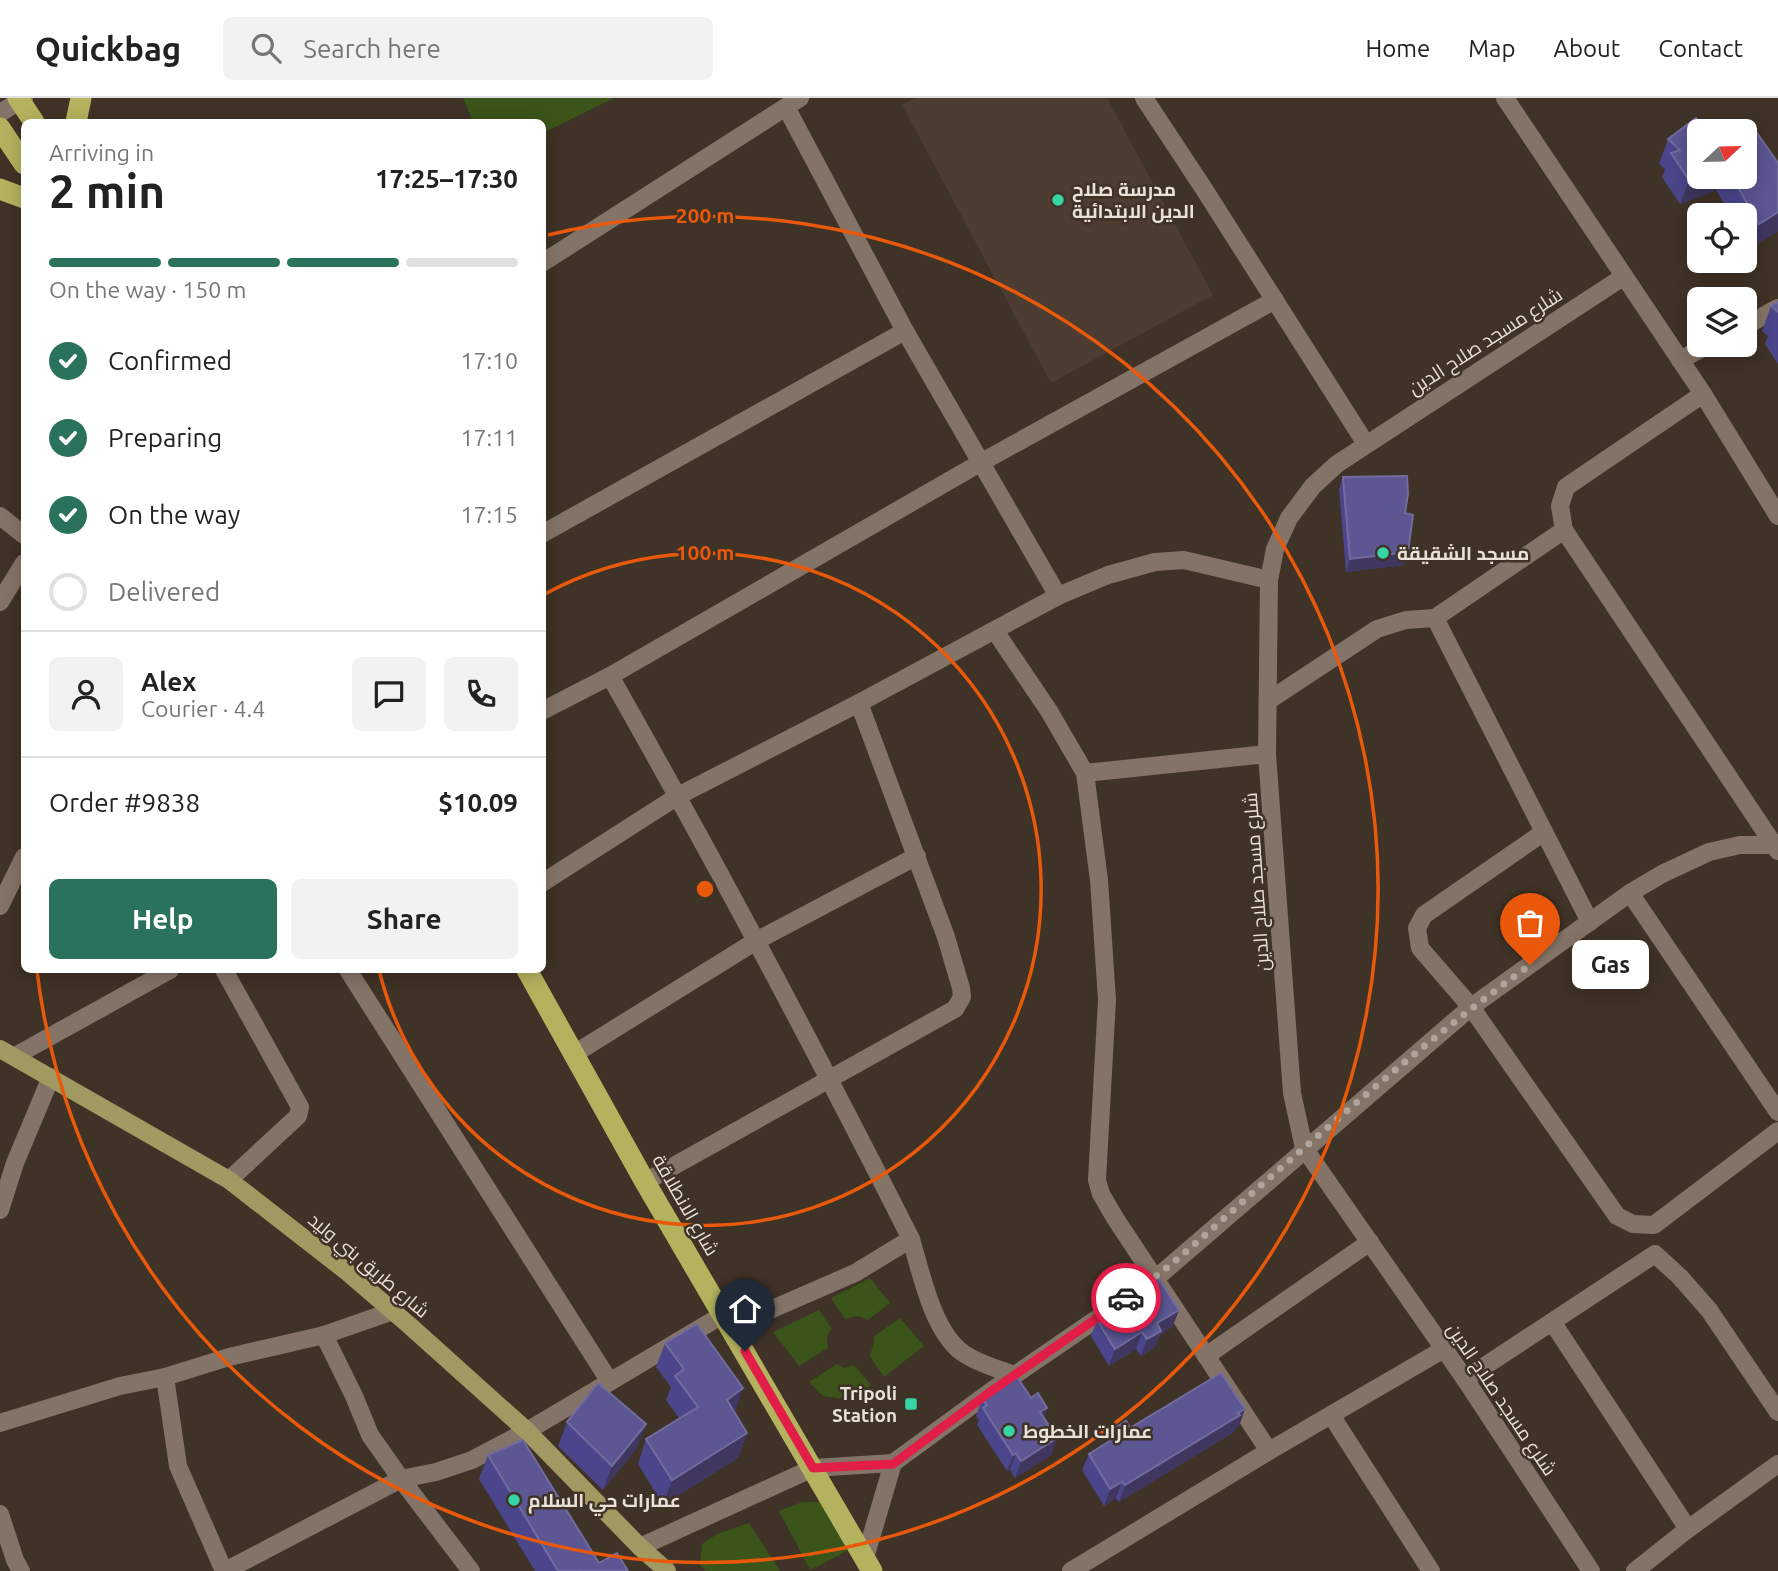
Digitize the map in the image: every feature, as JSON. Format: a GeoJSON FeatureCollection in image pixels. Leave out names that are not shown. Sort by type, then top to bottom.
{"type":"FeatureCollection","features":[{"type":"Feature","properties":{"kind":"highway"},"geometry":{"type":"LineString","coordinates":[[77,119],[81,98]]}},
{"type":"Feature","properties":{"kind":"highway"},"geometry":{"type":"LineString","coordinates":[[21,99],[32,119]]}},
{"type":"Feature","properties":{"kind":"highway"},"geometry":{"type":"LineString","coordinates":[[0,128],[21,160]]}},
{"type":"Feature","properties":{"kind":"highway"},"geometry":{"type":"LineString","coordinates":[[0,189],[21,197]]}},
{"type":"Feature","properties":{"kind":"highway","name":"شارع الانطلاقة"},"geometry":{"type":"LineString","coordinates":[[529,973],[645,1182],[868,1565]]}},
{"type":"Feature","properties":{"kind":"main road","name":"شارع طريق بني وليد"},"geometry":{"type":"LineString","coordinates":[[8,1053],[229,1180],[393,1311],[527,1431],[667,1571]]}},
{"type":"Feature","properties":{"kind":"street"},"geometry":{"type":"LineString","coordinates":[[1144,98],[1366,444]]}},
{"type":"Feature","properties":{"kind":"street"},"geometry":{"type":"LineString","coordinates":[[1505,98],[1703,394],[1778,516]]}},
{"type":"Feature","properties":{"kind":"street"},"geometry":{"type":"LineString","coordinates":[[0,113],[21,99]]}},
{"type":"Feature","properties":{"kind":"street"},"geometry":{"type":"LineString","coordinates":[[546,260],[793,103],[905,331],[1058,596]]}},
{"type":"Feature","properties":{"kind":"street","name":"شلرع مسجد صلاح الدين"},"geometry":{"type":"LineString","coordinates":[[1591,1571],[1465,1379],[1304,1148],[1292,1093],[1267,754],[1269,580],[1275,549],[1289,518],[1313,486],[1337,464],[1623,277]]}},
{"type":"Feature","properties":{"kind":"street"},"geometry":{"type":"LineString","coordinates":[[546,709],[610,676],[980,463],[1275,300]]}},
{"type":"Feature","properties":{"kind":"street"},"geometry":{"type":"LineString","coordinates":[[1757,319],[1778,308]]}},
{"type":"Feature","properties":{"kind":"street"},"geometry":{"type":"LineString","coordinates":[[546,532],[905,331]]}},
{"type":"Feature","properties":{"kind":"street"},"geometry":{"type":"LineString","coordinates":[[1680,360],[1687,356]]}},
{"type":"Feature","properties":{"kind":"street"},"geometry":{"type":"LineString","coordinates":[[1703,394],[1566,487],[1560,506],[1564,530],[1777,847]]}},
{"type":"Feature","properties":{"kind":"street"},"geometry":{"type":"LineString","coordinates":[[0,516],[21,533]]}},
{"type":"Feature","properties":{"kind":"street"},"geometry":{"type":"LineString","coordinates":[[1268,701],[1377,629],[1406,620],[1435,618],[1564,530]]}},
{"type":"Feature","properties":{"kind":"street"},"geometry":{"type":"LineString","coordinates":[[546,880],[678,796],[1058,596],[1108,575],[1154,562],[1184,560],[1269,580]]}},
{"type":"Feature","properties":{"kind":"street"},"geometry":{"type":"LineString","coordinates":[[0,602],[21,568]]}},
{"type":"Feature","properties":{"kind":"street"},"geometry":{"type":"LineString","coordinates":[[1435,618],[1590,922]]}},
{"type":"Feature","properties":{"kind":"street"},"geometry":{"type":"LineString","coordinates":[[995,631],[1049,711],[1085,773],[1099,880],[1107,1000],[1097,1180],[1101,1194],[1269,1451]]}},
{"type":"Feature","properties":{"kind":"street"},"geometry":{"type":"LineString","coordinates":[[610,676],[831,1080],[911,1239],[924,1286],[939,1324],[962,1353],[1014,1375]]}},
{"type":"Feature","properties":{"kind":"street"},"geometry":{"type":"LineString","coordinates":[[645,1182],[955,1009],[962,998],[946,937],[859,703]]}},
{"type":"Feature","properties":{"kind":"street"},"geometry":{"type":"LineString","coordinates":[[1085,773],[1267,754]]}},
{"type":"Feature","properties":{"kind":"street"},"geometry":{"type":"LineString","coordinates":[[1544,832],[1424,915],[1417,928],[1420,948],[1471,1007],[1617,1216],[1633,1224],[1654,1225],[1778,1131]]}},
{"type":"Feature","properties":{"kind":"street"},"geometry":{"type":"LineString","coordinates":[[640,1546],[813,1468],[893,1464],[1014,1375],[1155,1279],[1471,1007],[1630,893],[1662,874],[1709,852],[1740,845],[1777,847]]}},
{"type":"Feature","properties":{"kind":"street"},"geometry":{"type":"LineString","coordinates":[[574,1054],[756,941],[916,856]]}},
{"type":"Feature","properties":{"kind":"street"},"geometry":{"type":"LineString","coordinates":[[0,905],[21,863]]}},
{"type":"Feature","properties":{"kind":"street"},"geometry":{"type":"LineString","coordinates":[[1630,893],[1778,1112]]}},
{"type":"Feature","properties":{"kind":"street"},"geometry":{"type":"LineString","coordinates":[[8,1053],[164,973]]}},
{"type":"Feature","properties":{"kind":"street"},"geometry":{"type":"LineString","coordinates":[[226,973],[300,1107],[298,1116],[229,1180]]}},
{"type":"Feature","properties":{"kind":"street"},"geometry":{"type":"LineString","coordinates":[[350,973],[610,1382]]}},
{"type":"Feature","properties":{"kind":"street"},"geometry":{"type":"LineString","coordinates":[[0,1210],[15,1163],[51,1077]]}},
{"type":"Feature","properties":{"kind":"street"},"geometry":{"type":"LineString","coordinates":[[165,1377],[178,1466],[225,1571],[401,1479],[436,1472],[472,1460],[610,1382],[727,1321],[855,1273],[911,1239]]}},
{"type":"Feature","properties":{"kind":"street"},"geometry":{"type":"LineString","coordinates":[[1206,1356],[1370,1242]]}},
{"type":"Feature","properties":{"kind":"street"},"geometry":{"type":"LineString","coordinates":[[1465,1379],[1656,1254],[1710,1310],[1778,1412]]}},
{"type":"Feature","properties":{"kind":"street"},"geometry":{"type":"LineString","coordinates":[[0,1423],[120,1386],[165,1377],[229,1357],[324,1335],[393,1311]]}},
{"type":"Feature","properties":{"kind":"street"},"geometry":{"type":"LineString","coordinates":[[1553,1323],[1688,1529]]}},
{"type":"Feature","properties":{"kind":"street"},"geometry":{"type":"LineString","coordinates":[[324,1335],[370,1435],[471,1571]]}},
{"type":"Feature","properties":{"kind":"street"},"geometry":{"type":"LineString","coordinates":[[1071,1571],[1444,1349]]}},
{"type":"Feature","properties":{"kind":"street"},"geometry":{"type":"LineString","coordinates":[[1331,1415],[1431,1571]]}},
{"type":"Feature","properties":{"kind":"street"},"geometry":{"type":"LineString","coordinates":[[868,1565],[893,1464]]}},
{"type":"Feature","properties":{"kind":"street"},"geometry":{"type":"LineString","coordinates":[[1634,1571],[1778,1464]]}},
{"type":"Feature","properties":{"kind":"street"},"geometry":{"type":"LineString","coordinates":[[0,1514],[21,1571]]}},
{"type":"Feature","properties":{"kind":"shaded area","name":"مدرسة صلاح الدين الابتدائية"},"geometry":{"type":"Polygon","coordinates":[[[915,98],[1107,98],[1213,295],[1051,383],[902,105],[915,98]]]}},
{"type":"Feature","properties":{"kind":"green space"},"geometry":{"type":"Polygon","coordinates":[[[463,98],[614,98],[546,132],[546,119],[472,119],[463,98]]]}},
{"type":"Feature","properties":{"kind":"green space"},"geometry":{"type":"Polygon","coordinates":[[[870,1278],[890,1303],[868,1320],[859,1316],[845,1319],[831,1298],[870,1278]]]}},
{"type":"Feature","properties":{"kind":"green space"},"geometry":{"type":"Polygon","coordinates":[[[819,1310],[832,1329],[827,1338],[828,1348],[799,1366],[773,1332],[819,1310]]]}},
{"type":"Feature","properties":{"kind":"green space"},"geometry":{"type":"Polygon","coordinates":[[[900,1318],[924,1346],[884,1377],[870,1356],[873,1337],[900,1318]]]}},
{"type":"Feature","properties":{"kind":"green space"},"geometry":{"type":"Polygon","coordinates":[[[837,1364],[844,1368],[854,1365],[871,1385],[851,1400],[823,1396],[809,1382],[837,1364]]]}},
{"type":"Feature","properties":{"kind":"green space"},"geometry":{"type":"Polygon","coordinates":[[[802,1502],[823,1502],[849,1550],[810,1570],[779,1511],[802,1502]]]}},
{"type":"Feature","properties":{"kind":"green space"},"geometry":{"type":"Polygon","coordinates":[[[749,1523],[780,1571],[706,1571],[700,1566],[702,1544],[717,1534],[749,1523]]]}},
{"type":"Feature","properties":{"kind":"building"},"geometry":{"type":"Polygon","coordinates":[[[1687,125],[1687,177],[1671,153],[1680,150],[1668,139],[1687,125]]]}},
{"type":"Feature","properties":{"kind":"building"},"geometry":{"type":"Polygon","coordinates":[[[1757,133],[1778,163],[1778,212],[1759,224],[1757,203],[1747,203],[1739,189],[1757,189],[1757,133]]]}},
{"type":"Feature","properties":{"kind":"building"},"geometry":{"type":"Polygon","coordinates":[[[1778,302],[1778,312],[1771,306],[1778,302]]]}},
{"type":"Feature","properties":{"kind":"building","name":"مسجد الشقيقة"},"geometry":{"type":"Polygon","coordinates":[[[1407,476],[1405,513],[1413,515],[1408,552],[1350,559],[1343,477],[1407,476]]]}},
{"type":"Feature","properties":{"kind":"building","name":"عمارات الخطوط"},"geometry":{"type":"Polygon","coordinates":[[[1158,1278],[1179,1310],[1157,1323],[1161,1331],[1147,1339],[1142,1332],[1115,1349],[1097,1320],[1158,1278]]]}},
{"type":"Feature","properties":{"kind":"building"},"geometry":{"type":"Polygon","coordinates":[[[697,1324],[743,1388],[727,1400],[747,1433],[672,1480],[646,1439],[698,1407],[675,1376],[684,1369],[665,1343],[697,1324]]]}},
{"type":"Feature","properties":{"kind":"building"},"geometry":{"type":"Polygon","coordinates":[[[1221,1373],[1245,1409],[1238,1413],[1240,1415],[1125,1485],[1122,1482],[1110,1489],[1089,1454],[1116,1437],[1112,1430],[1126,1421],[1130,1428],[1221,1373]]]}},
{"type":"Feature","properties":{"kind":"building","name":"عمارات الخطوط"},"geometry":{"type":"Polygon","coordinates":[[[1016,1375],[1031,1398],[1038,1393],[1047,1408],[1040,1412],[1057,1438],[1021,1461],[1016,1453],[1013,1455],[983,1408],[987,1405],[982,1399],[1016,1375]]]}},
{"type":"Feature","properties":{"kind":"building"},"geometry":{"type":"Polygon","coordinates":[[[598,1383],[646,1424],[612,1466],[567,1422],[598,1383]]]}},
{"type":"Feature","properties":{"kind":"building"},"geometry":{"type":"Polygon","coordinates":[[[523,1440],[599,1563],[617,1553],[628,1571],[558,1571],[488,1455],[523,1440]]]}},
{"type":"Feature","properties":{"kind":"way so far"},"geometry":{"type":"LineString","coordinates":[[1126,1298],[1155,1279],[1471,1007],[1530,965]]}},
{"type":"Feature","properties":{"kind":"place","name":"مدرسة صلاح الدين الابتدائية"},"geometry":{"type":"Point","coordinates":[1058,200]}},
{"type":"Feature","properties":{"kind":"place","name":"مسجد الشقيقة"},"geometry":{"type":"Point","coordinates":[1383,553]}},
{"type":"Feature","properties":{"kind":"place","name":"Gas"},"geometry":{"type":"Point","coordinates":[1530,965]}},
{"type":"Feature","properties":{"kind":"place","name":"Tripoli Station"},"geometry":{"type":"Point","coordinates":[911,1404]}},
{"type":"Feature","properties":{"kind":"place","name":"عمارات الخطوط"},"geometry":{"type":"Point","coordinates":[1009,1431]}},
{"type":"Feature","properties":{"kind":"place","name":"عمارات حي السلام"},"geometry":{"type":"Point","coordinates":[514,1500]}},
{"type":"Feature","properties":{"kind":"route"},"geometry":{"type":"LineString","coordinates":[[745,1351],[813,1468],[893,1464],[990,1392],[1126,1298]]}}]}
